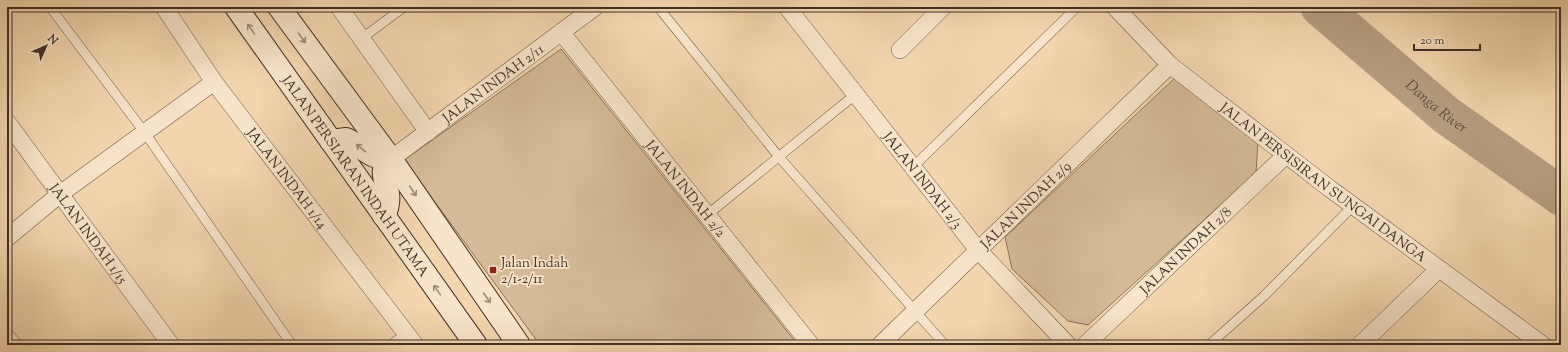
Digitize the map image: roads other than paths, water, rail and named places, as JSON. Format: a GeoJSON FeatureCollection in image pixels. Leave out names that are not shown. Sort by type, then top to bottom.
{"type":"FeatureCollection","features":[{"type":"Feature","properties":{"kind":"main road","name":"JALAN PERSIARAN INDAH UTAMA"},"geometry":{"type":"LineString","coordinates":[[236,7],[476,345]]}},
{"type":"Feature","properties":{"kind":"main road"},"geometry":{"type":"LineString","coordinates":[[279,7],[391,159],[519,345]]}},
{"type":"Feature","properties":{"kind":"main road"},"geometry":{"type":"LineString","coordinates":[[331,141],[346,138],[373,157],[379,159],[391,159]]}},
{"type":"Feature","properties":{"kind":"main road"},"geometry":{"type":"LineString","coordinates":[[384,216],[389,206],[390,194],[384,174],[384,166],[391,159]]}},
{"type":"Feature","properties":{"kind":"street","name":"JALAN INDAH 1/14"},"geometry":{"type":"LineString","coordinates":[[164,7],[214,82],[407,342]]}},
{"type":"Feature","properties":{"kind":"street"},"geometry":{"type":"LineString","coordinates":[[339,7],[428,132]]}},
{"type":"Feature","properties":{"kind":"street","name":"JALAN INDAH 2/11"},"geometry":{"type":"LineString","coordinates":[[391,159],[595,7]]}},
{"type":"Feature","properties":{"kind":"street","name":"JALAN INDAH 2/3"},"geometry":{"type":"LineString","coordinates":[[787,7],[978,250],[1068,345]]}},
{"type":"Feature","properties":{"kind":"street"},"geometry":{"type":"LineString","coordinates":[[900,50],[943,7]]}},
{"type":"Feature","properties":{"kind":"street","name":"JALAN PERSISIRAN SUNGAI DANGA"},"geometry":{"type":"LineString","coordinates":[[1114,7],[1170,64],[1286,155],[1542,345]]}},
{"type":"Feature","properties":{"kind":"street","name":"JALAN INDAH 2/2"},"geometry":{"type":"LineString","coordinates":[[561,32],[811,345]]}},
{"type":"Feature","properties":{"kind":"street","name":"JALAN INDAH 2/9"},"geometry":{"type":"LineString","coordinates":[[880,345],[1170,64]]}},
{"type":"Feature","properties":{"kind":"street"},"geometry":{"type":"LineString","coordinates":[[7,238],[60,194],[214,82]]}},
{"type":"Feature","properties":{"kind":"street","name":"JALAN INDAH 1/15"},"geometry":{"type":"LineString","coordinates":[[7,122],[171,345]]}},
{"type":"Feature","properties":{"kind":"street","name":"JALAN INDAH 2/8"},"geometry":{"type":"LineString","coordinates":[[1085,345],[1286,155]]}},
{"type":"Feature","properties":{"kind":"street"},"geometry":{"type":"LineString","coordinates":[[1360,345],[1439,269]]}},
{"type":"Feature","properties":{"kind":"lane"},"geometry":{"type":"LineString","coordinates":[[50,7],[145,133],[292,345]]}},
{"type":"Feature","properties":{"kind":"lane"},"geometry":{"type":"LineString","coordinates":[[362,38],[404,7]]}},
{"type":"Feature","properties":{"kind":"lane"},"geometry":{"type":"LineString","coordinates":[[658,7],[779,157],[945,345]]}},
{"type":"Feature","properties":{"kind":"lane"},"geometry":{"type":"LineString","coordinates":[[913,167],[1077,7]]}},
{"type":"Feature","properties":{"kind":"lane"},"geometry":{"type":"LineString","coordinates":[[707,215],[856,94]]}},
{"type":"Feature","properties":{"kind":"lane"},"geometry":{"type":"LineString","coordinates":[[1209,345],[1264,296],[1354,206]]}},
{"type":"Feature","properties":{"kind":"lane"},"geometry":{"type":"LineString","coordinates":[[7,332],[18,345]]}},
{"type":"Feature","properties":{"kind":"waterway","name":"Danga River"},"geometry":{"type":"LineString","coordinates":[[1320,7],[1446,115],[1561,196]]}},
{"type":"Feature","properties":{"kind":"place","name":"Jalan Indah 2/1-2/11"},"geometry":{"type":"Point","coordinates":[493,270]}}]}
